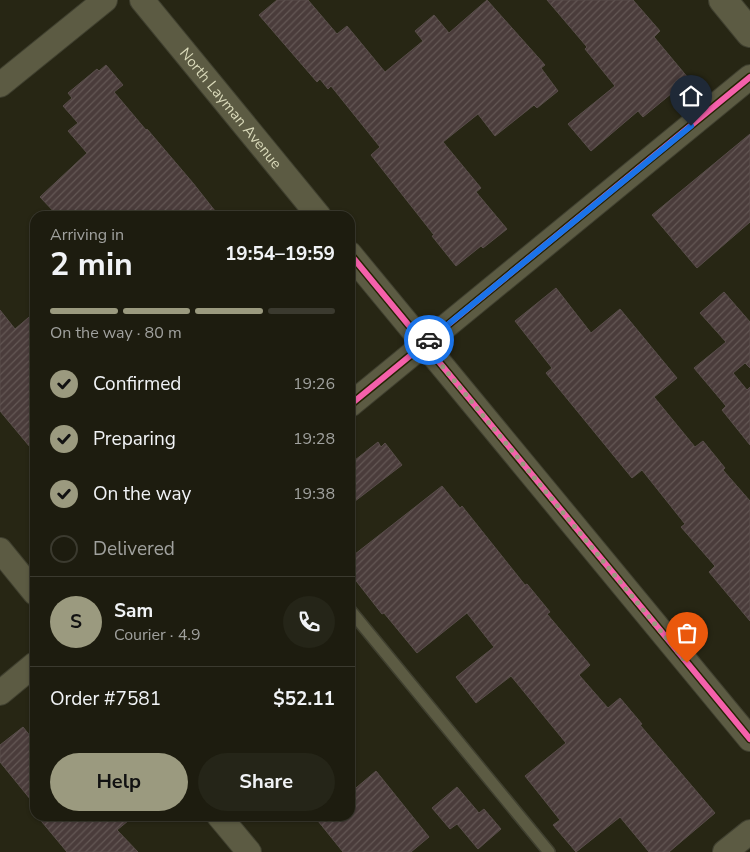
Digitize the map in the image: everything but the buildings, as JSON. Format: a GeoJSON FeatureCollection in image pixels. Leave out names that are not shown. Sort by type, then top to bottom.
{"type":"FeatureCollection","features":[{"type":"Feature","properties":{"kind":"street"},"geometry":{"type":"LineString","coordinates":[[0,86],[105,0]]}},
{"type":"Feature","properties":{"kind":"street","name":"North Layman Avenue"},"geometry":{"type":"LineString","coordinates":[[142,0],[315,211]]}},
{"type":"Feature","properties":{"kind":"street"},"geometry":{"type":"LineString","coordinates":[[723,0],[750,32]]}},
{"type":"Feature","properties":{"kind":"street"},"geometry":{"type":"LineString","coordinates":[[355,401],[750,78]]}},
{"type":"Feature","properties":{"kind":"street"},"geometry":{"type":"LineString","coordinates":[[355,260],[750,739]]}},
{"type":"Feature","properties":{"kind":"street"},"geometry":{"type":"LineString","coordinates":[[0,550],[30,587]]}},
{"type":"Feature","properties":{"kind":"street"},"geometry":{"type":"LineString","coordinates":[[0,693],[30,668]]}},
{"type":"Feature","properties":{"kind":"street"},"geometry":{"type":"LineString","coordinates":[[223,821],[249,852]]}},
{"type":"Feature","properties":{"kind":"street"},"geometry":{"type":"LineString","coordinates":[[725,852],[750,832]]}},
{"type":"Feature","properties":{"kind":"lane"},"geometry":{"type":"LineString","coordinates":[[355,616],[549,852]]}},
{"type":"Feature","properties":{"kind":"cycle path"},"geometry":{"type":"LineString","coordinates":[[355,401],[750,77]]}},
{"type":"Feature","properties":{"kind":"cycle path"},"geometry":{"type":"LineString","coordinates":[[355,260],[750,739]]}},
{"type":"Feature","properties":{"kind":"way so far"},"geometry":{"type":"LineString","coordinates":[[429,340],[424,344],[687,663]]}},
{"type":"Feature","properties":{"kind":"route"},"geometry":{"type":"LineString","coordinates":[[429,340],[691,126]]}}]}
